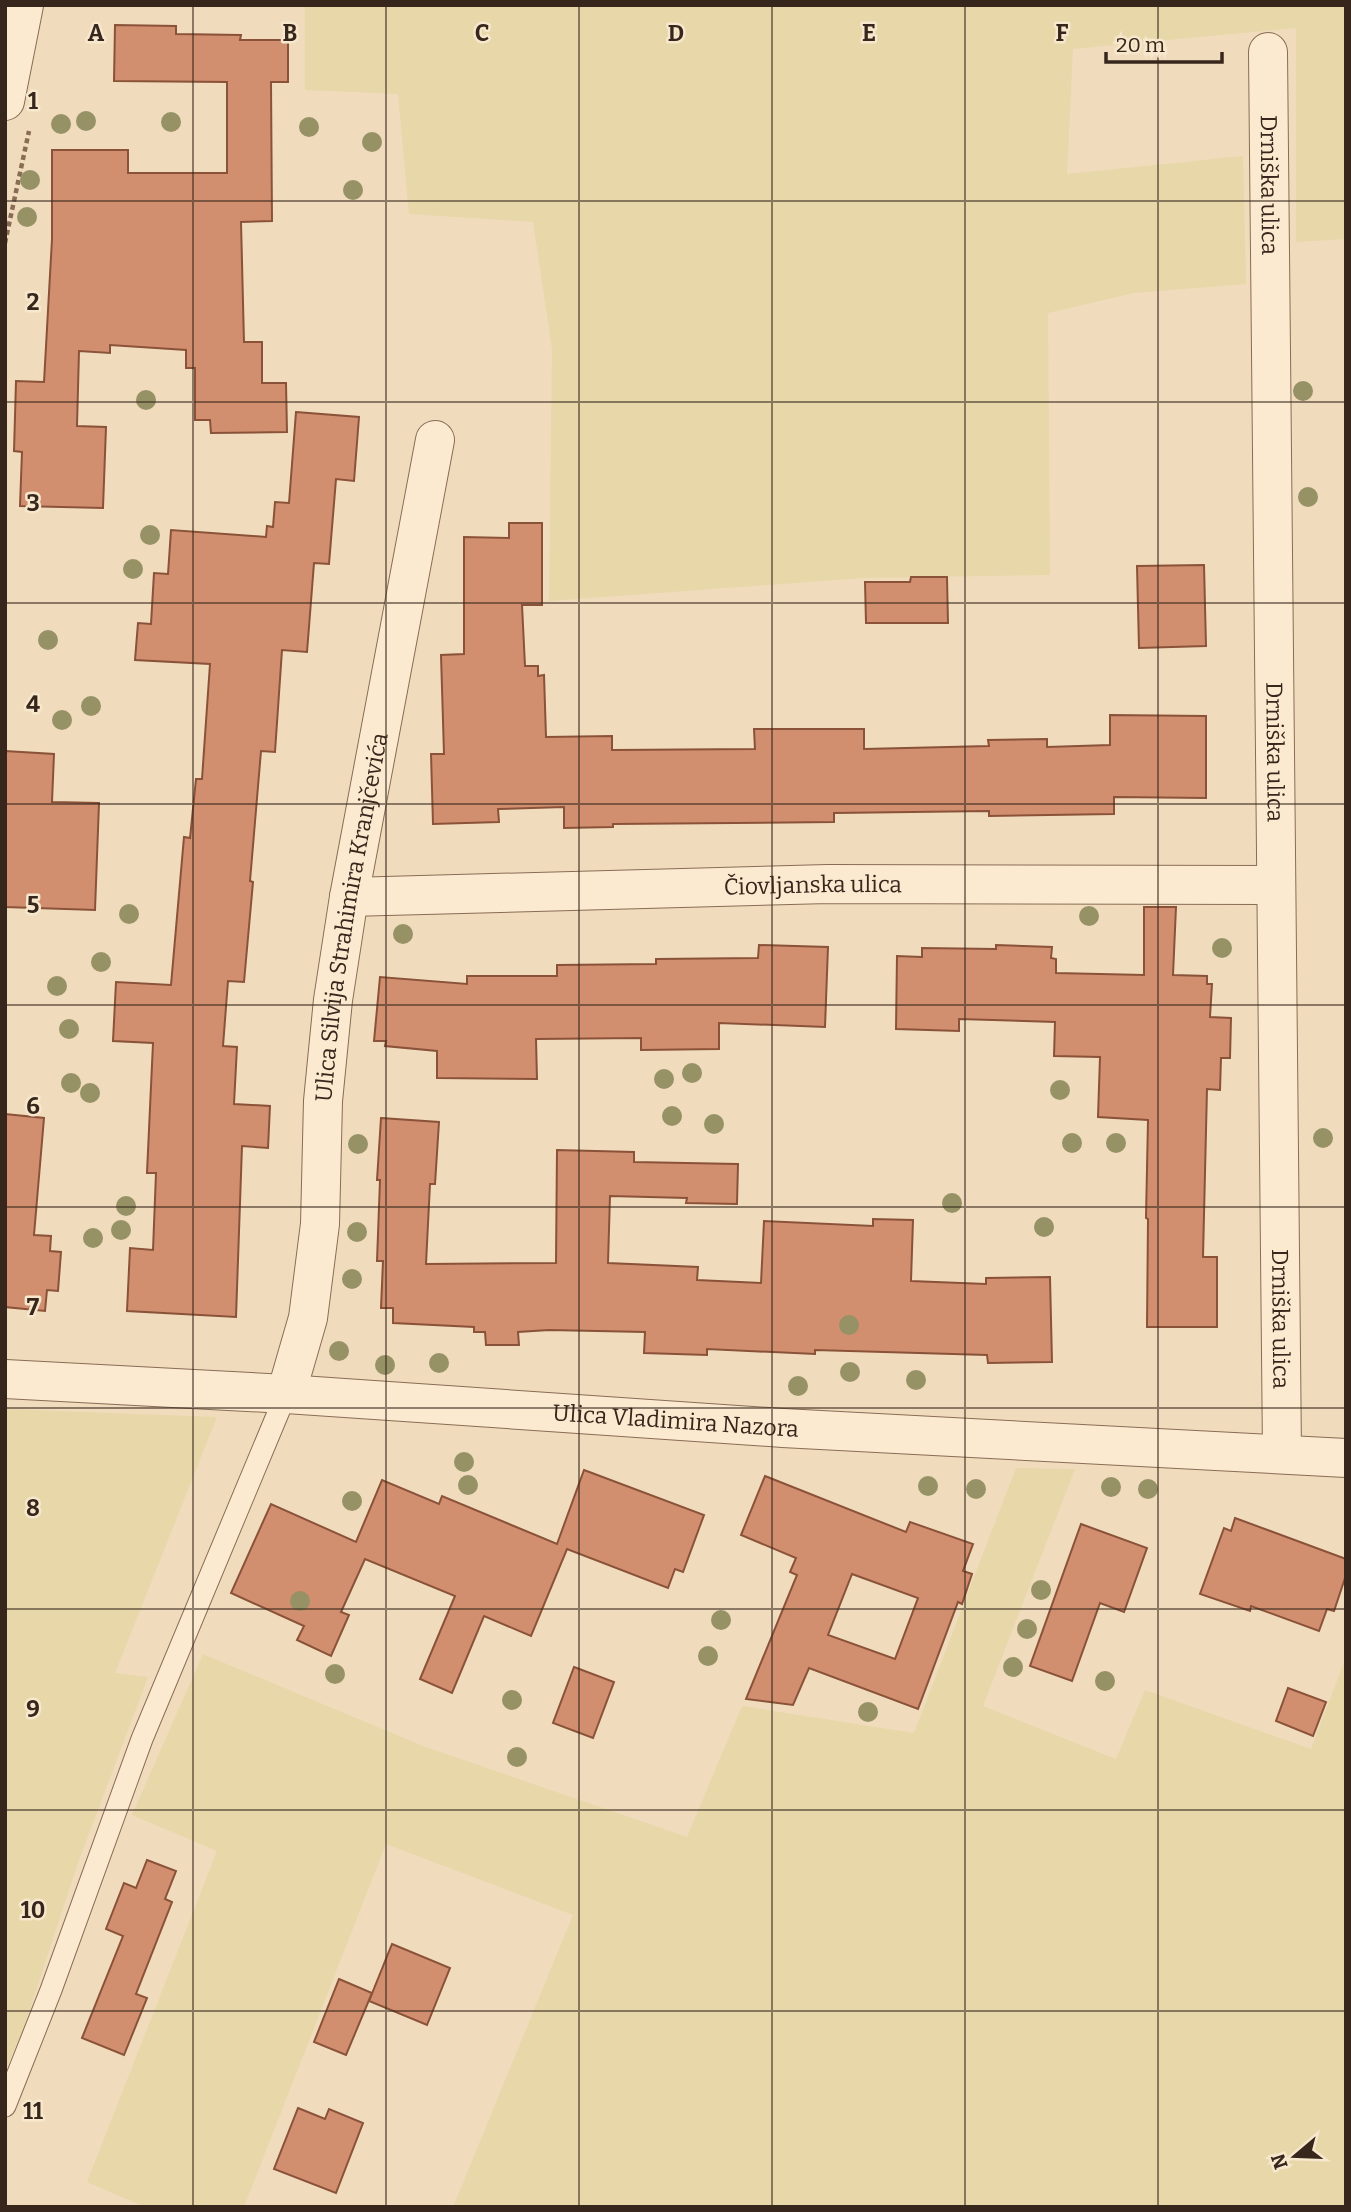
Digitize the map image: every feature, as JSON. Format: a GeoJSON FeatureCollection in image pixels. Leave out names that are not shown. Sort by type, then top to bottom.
{"type":"FeatureCollection","features":[{"type":"Feature","properties":{"kind":"street"},"geometry":{"type":"LineString","coordinates":[[5,101],[23,5]]}},
{"type":"Feature","properties":{"kind":"street","name":"Drniška ulica"},"geometry":{"type":"LineString","coordinates":[[1268,52],[1282,1453]]}},
{"type":"Feature","properties":{"kind":"street","name":"Ulica Silvija Strahimira Kranjčevića"},"geometry":{"type":"LineString","coordinates":[[286,1394],[308,1318],[320,1224],[323,1101],[331,1013],[349,897],[435,440]]}},
{"type":"Feature","properties":{"kind":"street","name":"Čiovljanska ulica"},"geometry":{"type":"LineString","coordinates":[[349,897],[828,884],[1276,885]]}},
{"type":"Feature","properties":{"kind":"street","name":"Ulica Vladimira Nazora"},"geometry":{"type":"LineString","coordinates":[[5,1379],[286,1394],[783,1428],[1346,1458]]}},
{"type":"Feature","properties":{"kind":"lane"},"geometry":{"type":"LineString","coordinates":[[5,2106],[51,1990],[142,1739],[286,1394]]}},
{"type":"Feature","properties":{"kind":"shaded area"},"geometry":{"type":"Polygon","coordinates":[[[305,5],[1346,5],[1346,239],[1296,242],[1296,28],[1073,49],[1067,174],[1243,156],[1246,284],[1134,293],[1048,313],[1050,575],[865,578],[549,601],[552,349],[533,222],[409,214],[398,94],[305,90],[305,5]]]}},
{"type":"Feature","properties":{"kind":"shaded area"},"geometry":{"type":"Polygon","coordinates":[[[5,1409],[217,1417],[115,1673],[148,1677],[78,1863],[22,2033],[5,2070],[5,1409]]]}},
{"type":"Feature","properties":{"kind":"shaded area"},"geometry":{"type":"Polygon","coordinates":[[[1016,1468],[1075,1469],[983,1706],[1116,1759],[1145,1690],[1311,1749],[1346,1657],[1346,2207],[453,2207],[573,1915],[386,1844],[244,2207],[145,2207],[87,2182],[217,1851],[132,1815],[203,1654],[423,1746],[687,1837],[742,1706],[914,1733],[1016,1468]]]}},
{"type":"Feature","properties":{"kind":"building"},"geometry":{"type":"Polygon","coordinates":[[[115,25],[176,26],[176,34],[241,35],[240,40],[288,40],[288,82],[271,82],[272,221],[241,222],[244,342],[262,342],[262,383],[286,383],[287,432],[211,433],[210,420],[195,420],[195,368],[186,368],[186,350],[110,345],[110,353],[79,351],[77,426],[106,427],[103,508],[20,506],[22,452],[14,451],[16,381],[44,382],[52,239],[52,150],[128,150],[128,173],[227,173],[227,82],[114,81],[115,25]]]}},
{"type":"Feature","properties":{"kind":"building"},"geometry":{"type":"Polygon","coordinates":[[[296,412],[359,417],[354,481],[336,479],[329,564],[314,563],[307,652],[282,650],[275,752],[261,751],[244,982],[228,981],[223,1046],[237,1047],[234,1104],[270,1106],[268,1148],[242,1146],[236,1317],[127,1311],[130,1248],[153,1250],[156,1173],[147,1173],[153,1043],[113,1041],[116,982],[171,985],[184,837],[190,838],[196,779],[202,779],[210,664],[135,660],[138,623],[151,624],[154,573],[168,574],[171,530],[266,537],[267,526],[273,527],[275,502],[289,503],[296,412]]]}},
{"type":"Feature","properties":{"kind":"building"},"geometry":{"type":"Polygon","coordinates":[[[509,523],[542,523],[542,605],[522,605],[525,666],[538,666],[538,676],[544,675],[546,737],[612,736],[612,750],[755,749],[754,729],[864,729],[864,749],[989,746],[988,740],[1047,739],[1047,747],[1110,745],[1110,715],[1206,716],[1206,798],[1114,797],[1114,814],[989,816],[989,811],[834,813],[834,822],[613,824],[613,827],[564,828],[564,807],[498,809],[499,822],[433,824],[431,754],[444,754],[441,655],[464,654],[464,537],[509,538],[509,523]]]}},
{"type":"Feature","properties":{"kind":"building"},"geometry":{"type":"Polygon","coordinates":[[[1204,565],[1206,646],[1139,648],[1137,566],[1204,565]]]}},
{"type":"Feature","properties":{"kind":"building"},"geometry":{"type":"Polygon","coordinates":[[[911,577],[947,577],[948,623],[866,623],[865,582],[910,582],[911,577]]]}},
{"type":"Feature","properties":{"kind":"building"},"geometry":{"type":"Polygon","coordinates":[[[5,751],[54,754],[52,802],[99,803],[95,910],[5,907],[5,751]]]}},
{"type":"Feature","properties":{"kind":"building"},"geometry":{"type":"Polygon","coordinates":[[[1144,907],[1176,907],[1173,975],[1207,976],[1207,984],[1212,984],[1210,1017],[1231,1018],[1230,1058],[1221,1058],[1220,1090],[1207,1089],[1203,1257],[1217,1257],[1217,1327],[1147,1327],[1148,1120],[1098,1117],[1100,1057],[1054,1056],[1055,1022],[959,1019],[959,1031],[896,1029],[897,956],[922,957],[922,948],[996,949],[996,945],[1052,947],[1051,958],[1056,959],[1056,973],[1144,975],[1144,907]]]}},
{"type":"Feature","properties":{"kind":"building"},"geometry":{"type":"Polygon","coordinates":[[[759,945],[828,947],[825,1027],[719,1023],[719,1049],[641,1050],[641,1038],[536,1039],[537,1079],[437,1078],[437,1051],[385,1046],[386,1041],[374,1041],[380,977],[467,984],[467,976],[557,976],[557,965],[656,964],[656,959],[758,958],[759,945]]]}},
{"type":"Feature","properties":{"kind":"building"},"geometry":{"type":"Polygon","coordinates":[[[5,1114],[44,1118],[34,1235],[51,1236],[50,1251],[61,1252],[58,1291],[47,1290],[45,1311],[5,1307],[5,1114]]]}},
{"type":"Feature","properties":{"kind":"building"},"geometry":{"type":"Polygon","coordinates":[[[381,1118],[439,1122],[435,1184],[430,1184],[426,1264],[556,1263],[557,1150],[634,1152],[634,1162],[738,1164],[737,1204],[686,1203],[687,1198],[610,1196],[608,1263],[698,1267],[697,1280],[761,1283],[764,1221],[873,1226],[873,1219],[913,1220],[911,1281],[986,1284],[986,1278],[1050,1277],[1052,1362],[988,1363],[987,1355],[815,1350],[815,1354],[707,1349],[707,1355],[644,1353],[645,1332],[518,1332],[519,1345],[486,1345],[485,1332],[474,1332],[474,1327],[393,1323],[393,1308],[381,1308],[383,1261],[377,1261],[380,1180],[377,1180],[381,1118]]]}},
{"type":"Feature","properties":{"kind":"building"},"geometry":{"type":"Polygon","coordinates":[[[584,1470],[704,1515],[683,1572],[675,1569],[668,1588],[567,1549],[531,1636],[484,1616],[452,1693],[420,1679],[455,1596],[365,1559],[341,1612],[349,1615],[331,1656],[297,1640],[304,1626],[231,1593],[271,1504],[356,1542],[382,1480],[439,1504],[442,1496],[557,1544],[584,1470]]]}},
{"type":"Feature","properties":{"kind":"building"},"geometry":{"type":"Polygon","coordinates":[[[765,1476],[906,1532],[910,1522],[973,1544],[963,1571],[972,1574],[962,1604],[958,1602],[918,1709],[809,1668],[793,1705],[746,1699],[797,1575],[790,1572],[796,1558],[741,1535],[765,1476]],[[852,1574],[828,1635],[895,1659],[918,1598],[852,1574]]]}},
{"type":"Feature","properties":{"kind":"building"},"geometry":{"type":"Polygon","coordinates":[[[1235,1518],[1346,1559],[1346,1575],[1334,1611],[1327,1609],[1319,1631],[1251,1606],[1250,1611],[1200,1594],[1224,1528],[1231,1531],[1235,1518]]]}},
{"type":"Feature","properties":{"kind":"building"},"geometry":{"type":"Polygon","coordinates":[[[1081,1524],[1147,1548],[1124,1612],[1100,1603],[1072,1681],[1030,1666],[1081,1524]]]}},
{"type":"Feature","properties":{"kind":"building"},"geometry":{"type":"Polygon","coordinates":[[[574,1667],[614,1682],[593,1738],[553,1723],[574,1667]]]}},
{"type":"Feature","properties":{"kind":"building"},"geometry":{"type":"Polygon","coordinates":[[[1288,1688],[1326,1702],[1313,1736],[1276,1721],[1288,1688]]]}},
{"type":"Feature","properties":{"kind":"building"},"geometry":{"type":"Polygon","coordinates":[[[147,1860],[176,1871],[165,1899],[172,1902],[136,1994],[147,1998],[124,2055],[82,2038],[123,1936],[106,1929],[124,1883],[136,1888],[147,1860]]]}},
{"type":"Feature","properties":{"kind":"building"},"geometry":{"type":"Polygon","coordinates":[[[392,1944],[450,1968],[427,2025],[369,2001],[392,1944]]]}},
{"type":"Feature","properties":{"kind":"building"},"geometry":{"type":"Polygon","coordinates":[[[339,1979],[372,1993],[346,2055],[314,2042],[339,1979]]]}},
{"type":"Feature","properties":{"kind":"building"},"geometry":{"type":"Polygon","coordinates":[[[298,2108],[325,2119],[329,2109],[363,2123],[336,2193],[274,2169],[298,2108]]]}}]}
